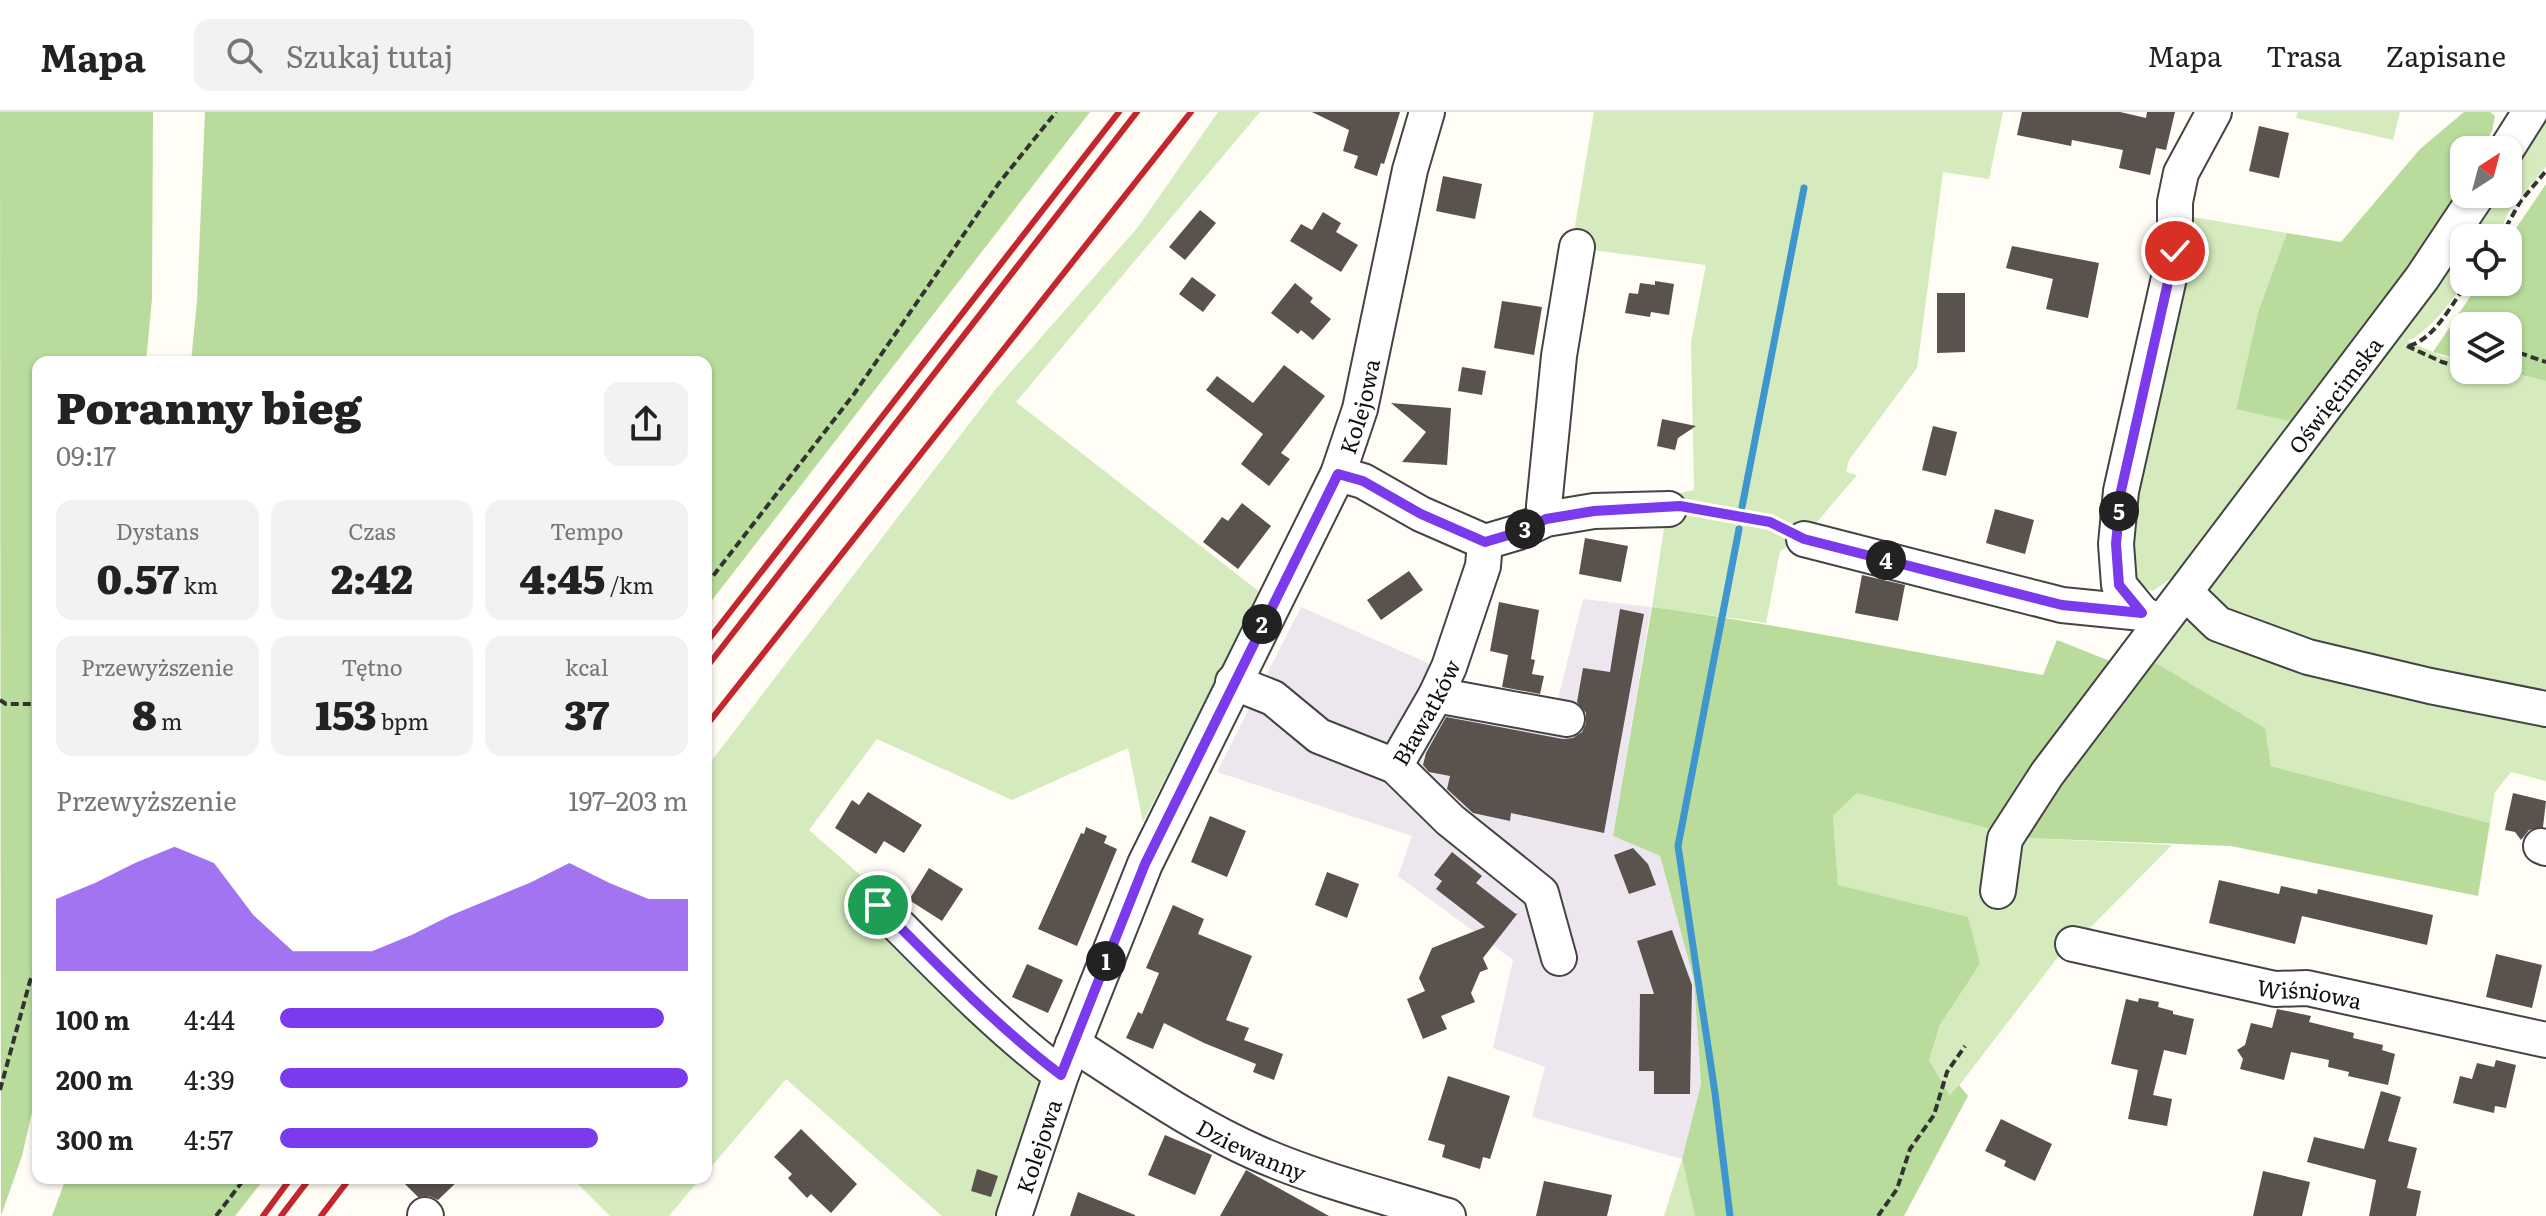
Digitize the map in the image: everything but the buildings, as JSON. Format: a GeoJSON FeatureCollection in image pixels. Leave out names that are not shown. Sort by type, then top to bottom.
{"type":"FeatureCollection","features":[{"type":"Feature","properties":{"kind":"street","name":"Kolejowa"},"geometry":{"type":"LineString","coordinates":[[1014,1216],[1067,1059],[1145,864],[1338,474],[1360,409],[1410,170],[1427,112]]}},
{"type":"Feature","properties":{"kind":"street"},"geometry":{"type":"LineString","coordinates":[[2152,618],[2119,585],[2116,544],[2121,491],[2175,251],[2175,202],[2181,173],[2214,112]]}},
{"type":"Feature","properties":{"kind":"street"},"geometry":{"type":"LineString","coordinates":[[2515,136],[2530,112]]}},
{"type":"Feature","properties":{"kind":"street","name":"Oświęcimska"},"geometry":{"type":"LineString","coordinates":[[2152,618],[2186,593],[2394,339],[2422,278],[2469,208]]}},
{"type":"Feature","properties":{"kind":"street"},"geometry":{"type":"LineString","coordinates":[[1546,519],[1544,506],[1559,356],[1577,247]]}},
{"type":"Feature","properties":{"kind":"street"},"geometry":{"type":"LineString","coordinates":[[1338,474],[1363,481],[1421,514],[1485,542],[1519,532],[1546,519],[1594,511],[1669,509]]}},
{"type":"Feature","properties":{"kind":"street"},"geometry":{"type":"LineString","coordinates":[[1804,539],[2062,605],[2152,618]]}},
{"type":"Feature","properties":{"kind":"street","name":"Bławatków"},"geometry":{"type":"LineString","coordinates":[[1485,542],[1483,566],[1449,667],[1395,766],[1450,820],[1541,893],[1559,958]]}},
{"type":"Feature","properties":{"kind":"street"},"geometry":{"type":"LineString","coordinates":[[2186,593],[2218,624],[2308,657],[2546,709]]}},
{"type":"Feature","properties":{"kind":"street"},"geometry":{"type":"LineString","coordinates":[[1998,891],[2005,839],[2152,618]]}},
{"type":"Feature","properties":{"kind":"street"},"geometry":{"type":"LineString","coordinates":[[1233,682],[1273,698],[1319,736],[1395,766]]}},
{"type":"Feature","properties":{"kind":"street"},"geometry":{"type":"LineString","coordinates":[[1436,695],[1567,719]]}},
{"type":"Feature","properties":{"kind":"street","name":"Kolejowa"},"geometry":{"type":"LineString","coordinates":[[878,905],[1039,1058],[1067,1059]]}},
{"type":"Feature","properties":{"kind":"street","name":"Wiśniowa"},"geometry":{"type":"LineString","coordinates":[[2073,944],[2275,989],[2307,988],[2546,1040]]}},
{"type":"Feature","properties":{"kind":"street","name":"Dziewanny"},"geometry":{"type":"LineString","coordinates":[[1067,1059],[1258,1153],[1328,1179],[1448,1216]]}},
{"type":"Feature","properties":{"kind":"path"},"geometry":{"type":"LineString","coordinates":[[712,577],[854,394],[999,183],[1056,112]]}},
{"type":"Feature","properties":{"kind":"path"},"geometry":{"type":"LineString","coordinates":[[2508,224],[2520,202],[2546,171]]}},
{"type":"Feature","properties":{"kind":"path"},"geometry":{"type":"LineString","coordinates":[[2394,339],[2424,339],[2458,296]]}},
{"type":"Feature","properties":{"kind":"path"},"geometry":{"type":"LineString","coordinates":[[2394,339],[2450,365]]}},
{"type":"Feature","properties":{"kind":"path"},"geometry":{"type":"LineString","coordinates":[[2522,354],[2546,362]]}},
{"type":"Feature","properties":{"kind":"path"},"geometry":{"type":"LineString","coordinates":[[1669,509],[1680,506],[1770,522],[1804,539]]}},
{"type":"Feature","properties":{"kind":"path"},"geometry":{"type":"LineString","coordinates":[[0,700],[6,704],[32,704]]}},
{"type":"Feature","properties":{"kind":"path"},"geometry":{"type":"LineString","coordinates":[[0,1090],[32,977]]}},
{"type":"Feature","properties":{"kind":"path"},"geometry":{"type":"LineString","coordinates":[[1878,1216],[1897,1189],[1910,1149],[1934,1115],[1947,1072],[1965,1046]]}},
{"type":"Feature","properties":{"kind":"path"},"geometry":{"type":"LineString","coordinates":[[216,1216],[240,1184]]}},
{"type":"Feature","properties":{"kind":"shaded area"},"geometry":{"type":"Polygon","coordinates":[[[1583,599],[1651,607],[1613,836],[1660,856],[1694,980],[1701,1084],[1682,1159],[1532,1117],[1545,1067],[1493,1048],[1513,960],[1398,876],[1412,836],[1217,772],[1301,607],[1437,667],[1466,685],[1556,707],[1583,599]]]}},
{"type":"Feature","properties":{"kind":"green space"},"geometry":{"type":"Polygon","coordinates":[[[0,112],[153,112],[152,299],[147,356],[32,356],[32,1112],[22,1156],[1,1216],[0,112]]]}},
{"type":"Feature","properties":{"kind":"green space"},"geometry":{"type":"Polygon","coordinates":[[[205,112],[1090,112],[712,600],[712,356],[192,356],[205,112]]]}},
{"type":"Feature","properties":{"kind":"green space"},"geometry":{"type":"Polygon","coordinates":[[[1218,112],[1260,112],[1016,402],[1261,593],[1143,822],[1128,748],[1012,800],[877,739],[809,830],[866,880],[862,906],[1048,1083],[1000,1216],[942,1216],[786,1079],[712,1166],[712,760],[995,390],[1138,227],[1218,112]]]}},
{"type":"Feature","properties":{"kind":"green space"},"geometry":{"type":"Polygon","coordinates":[[[1594,112],[2003,112],[1989,179],[1943,172],[1917,368],[1849,460],[1846,472],[1857,475],[1805,536],[1780,551],[1766,623],[1652,607],[1669,495],[1694,490],[1691,342],[1706,265],[1584,249],[1574,232],[1594,112]]]}},
{"type":"Feature","properties":{"kind":"green space"},"geometry":{"type":"Polygon","coordinates":[[[2298,112],[2400,112],[2393,140],[2296,118],[2298,112]]]}},
{"type":"Feature","properties":{"kind":"green space"},"geometry":{"type":"Polygon","coordinates":[[[2464,112],[2490,112],[2495,116],[2489,136],[2450,136],[2450,208],[2425,255],[2294,422],[2236,409],[2258,312],[2287,233],[2341,242],[2420,149],[2464,112]]]}},
{"type":"Feature","properties":{"kind":"green space"},"geometry":{"type":"Polygon","coordinates":[[[2546,115],[2546,167],[2522,196],[2522,150],[2546,115]]]}},
{"type":"Feature","properties":{"kind":"green space"},"geometry":{"type":"Polygon","coordinates":[[[2546,184],[2546,381],[2522,375],[2522,312],[2460,312],[2471,296],[2522,296],[2522,224],[2519,224],[2546,184]]]}},
{"type":"Feature","properties":{"kind":"green space"},"geometry":{"type":"Polygon","coordinates":[[[2481,208],[2512,208],[2503,224],[2469,224],[2481,208]]]}},
{"type":"Feature","properties":{"kind":"green space"},"geometry":{"type":"Polygon","coordinates":[[[2187,216],[2287,233],[2258,312],[2236,408],[2294,422],[2199,559],[2153,591],[2138,587],[2129,569],[2131,491],[2187,216]]]}},
{"type":"Feature","properties":{"kind":"green space"},"geometry":{"type":"Polygon","coordinates":[[[2450,251],[2450,296],[2455,296],[2431,324],[2408,341],[2450,358],[2450,384],[2522,384],[2522,375],[2546,381],[2546,699],[2275,639],[2201,596],[2450,251]]]}},
{"type":"Feature","properties":{"kind":"green space"},"geometry":{"type":"Polygon","coordinates":[[[2450,327],[2450,357],[2433,352],[2450,327]]]}},
{"type":"Feature","properties":{"kind":"green space"},"geometry":{"type":"Polygon","coordinates":[[[1652,607],[1799,630],[2043,675],[2057,640],[2120,665],[1998,831],[1857,793],[1833,816],[1838,885],[1968,917],[1980,964],[1940,1025],[1929,1060],[1950,1095],[1959,1085],[1968,1096],[1904,1216],[1695,1216],[1682,1159],[1701,1084],[1694,980],[1660,856],[1613,836],[1652,607]]]}},
{"type":"Feature","properties":{"kind":"green space"},"geometry":{"type":"Polygon","coordinates":[[[2184,619],[2243,648],[2546,724],[2546,781],[2511,772],[2495,792],[2490,823],[2271,766],[2264,728],[2149,659],[2184,619]]]}},
{"type":"Feature","properties":{"kind":"green space"},"geometry":{"type":"Polygon","coordinates":[[[2149,659],[2265,728],[2271,766],[2490,823],[2478,896],[2231,846],[2025,838],[2031,817],[2149,659]]]}},
{"type":"Feature","properties":{"kind":"green space"},"geometry":{"type":"Polygon","coordinates":[[[1857,793],[2025,838],[2172,845],[2061,953],[1951,1096],[1929,1060],[1940,1025],[1980,964],[1838,885],[1833,816],[1857,793]]]}},
{"type":"Feature","properties":{"kind":"green space"},"geometry":{"type":"Polygon","coordinates":[[[1682,1159],[1695,1216],[1664,1216],[1682,1159]]]}},
{"type":"Feature","properties":{"kind":"green space"},"geometry":{"type":"Polygon","coordinates":[[[64,1184],[260,1184],[235,1216],[52,1216],[64,1184]]]}},
{"type":"Feature","properties":{"kind":"green space"},"geometry":{"type":"Polygon","coordinates":[[[578,1184],[696,1184],[669,1216],[610,1216],[578,1184]]]}},
{"type":"Feature","properties":{"kind":"waterway"},"geometry":{"type":"LineString","coordinates":[[1742,507],[1804,188]]}},
{"type":"Feature","properties":{"kind":"waterway"},"geometry":{"type":"LineString","coordinates":[[1730,1216],[1678,846],[1739,529]]}},
{"type":"Feature","properties":{"kind":"railway"},"geometry":{"type":"LineString","coordinates":[[712,635],[1119,112]]}},
{"type":"Feature","properties":{"kind":"railway"},"geometry":{"type":"LineString","coordinates":[[712,660],[1137,112]]}},
{"type":"Feature","properties":{"kind":"railway"},"geometry":{"type":"LineString","coordinates":[[712,718],[1191,112]]}},
{"type":"Feature","properties":{"kind":"railway"},"geometry":{"type":"LineString","coordinates":[[263,1216],[287,1184]]}},
{"type":"Feature","properties":{"kind":"railway"},"geometry":{"type":"LineString","coordinates":[[281,1216],[305,1184]]}},
{"type":"Feature","properties":{"kind":"railway"},"geometry":{"type":"LineString","coordinates":[[321,1216],[345,1184]]}},
{"type":"Feature","properties":{"kind":"route"},"geometry":{"type":"LineString","coordinates":[[878,905],[953,979],[1061,1075],[1145,864],[1338,474],[1363,481],[1421,514],[1485,542],[1519,532],[1546,519],[1594,511],[1680,506],[1770,522],[1804,539],[2062,605],[2142,613],[2119,585],[2116,544],[2121,491],[2175,251]]}}]}
